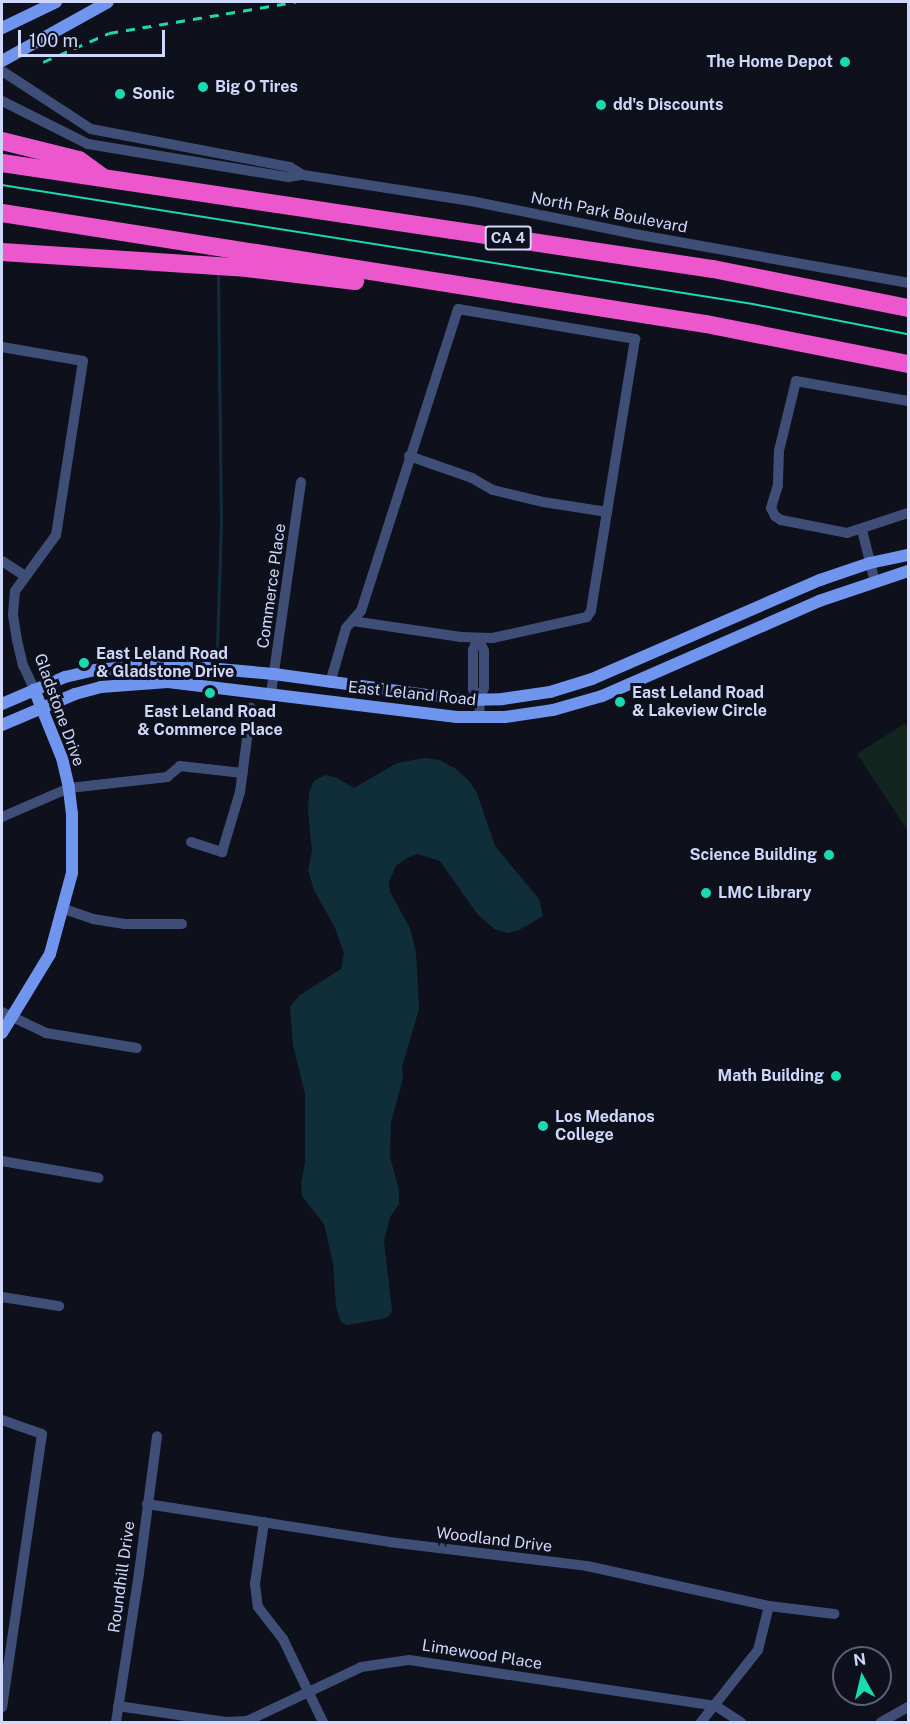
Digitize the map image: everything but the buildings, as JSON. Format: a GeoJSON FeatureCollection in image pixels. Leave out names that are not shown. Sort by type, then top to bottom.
{"type":"FeatureCollection","features":[{"type":"Feature","properties":{"kind":"highway"},"geometry":{"type":"LineString","coordinates":[[2,141],[79,160],[106,180]]}},
{"type":"Feature","properties":{"kind":"highway","name":"CA 4"},"geometry":{"type":"LineString","coordinates":[[2,164],[713,269],[909,308]]}},
{"type":"Feature","properties":{"kind":"highway"},"geometry":{"type":"LineString","coordinates":[[2,213],[706,324],[909,364]]}},
{"type":"Feature","properties":{"kind":"highway"},"geometry":{"type":"LineString","coordinates":[[2,252],[237,267],[446,292],[479,288]]}},
{"type":"Feature","properties":{"kind":"main road"},"geometry":{"type":"LineString","coordinates":[[2,28],[56,2]]}},
{"type":"Feature","properties":{"kind":"main road"},"geometry":{"type":"LineString","coordinates":[[2,61],[108,2]]}},
{"type":"Feature","properties":{"kind":"main road","name":"East Leland Road"},"geometry":{"type":"LineString","coordinates":[[2,704],[34,689],[95,670],[128,666],[188,665],[274,674],[463,700],[550,692],[592,679],[820,580],[870,563],[909,555]]}},
{"type":"Feature","properties":{"kind":"main road","name":"East Leland Road"},"geometry":{"type":"LineString","coordinates":[[2,725],[41,707],[92,690],[168,682],[272,693],[409,712],[505,717],[553,710],[602,696],[819,601],[909,572]]}},
{"type":"Feature","properties":{"kind":"main road","name":"Gladstone Drive"},"geometry":{"type":"LineString","coordinates":[[2,1033],[7,1014],[50,954],[72,873],[72,814],[69,788],[62,758],[34,689]]}},
{"type":"Feature","properties":{"kind":"street","name":"North Park Boulevard"},"geometry":{"type":"LineString","coordinates":[[2,71],[91,129],[290,167],[303,175]]}},
{"type":"Feature","properties":{"kind":"street","name":"North Park Boulevard"},"geometry":{"type":"LineString","coordinates":[[2,101],[88,144],[288,177],[303,175],[471,201],[634,234],[909,283]]}},
{"type":"Feature","properties":{"kind":"street"},"geometry":{"type":"LineString","coordinates":[[330,683],[346,628],[361,611],[458,309],[635,339],[591,611],[587,616],[492,638],[353,621]]}},
{"type":"Feature","properties":{"kind":"street","name":"Gladstone Drive"},"geometry":{"type":"LineString","coordinates":[[2,347],[83,361],[56,535],[15,591],[13,615],[23,665],[34,689]]}},
{"type":"Feature","properties":{"kind":"street"},"geometry":{"type":"LineString","coordinates":[[909,401],[796,381],[779,451],[778,485],[771,508],[775,516],[781,520],[847,533],[862,530],[884,519],[909,513]]}},
{"type":"Feature","properties":{"kind":"street"},"geometry":{"type":"LineString","coordinates":[[409,456],[472,478],[493,490],[543,502],[607,512]]}},
{"type":"Feature","properties":{"kind":"street","name":"Commerce Place"},"geometry":{"type":"LineString","coordinates":[[272,693],[301,482]]}},
{"type":"Feature","properties":{"kind":"street"},"geometry":{"type":"LineString","coordinates":[[862,530],[875,582]]}},
{"type":"Feature","properties":{"kind":"street"},"geometry":{"type":"LineString","coordinates":[[2,561],[25,576]]}},
{"type":"Feature","properties":{"kind":"street"},"geometry":{"type":"LineString","coordinates":[[478,638],[484,651],[484,688],[479,699],[480,717]]}},
{"type":"Feature","properties":{"kind":"street"},"geometry":{"type":"LineString","coordinates":[[191,842],[222,852],[243,773],[251,708]]}},
{"type":"Feature","properties":{"kind":"street"},"geometry":{"type":"LineString","coordinates":[[2,817],[69,788],[167,777],[180,766],[243,773]]}},
{"type":"Feature","properties":{"kind":"street"},"geometry":{"type":"LineString","coordinates":[[64,909],[93,919],[125,924],[182,924]]}},
{"type":"Feature","properties":{"kind":"street"},"geometry":{"type":"LineString","coordinates":[[7,1014],[46,1033],[137,1048]]}},
{"type":"Feature","properties":{"kind":"street"},"geometry":{"type":"LineString","coordinates":[[2,1161],[99,1178]]}},
{"type":"Feature","properties":{"kind":"street"},"geometry":{"type":"LineString","coordinates":[[2,1297],[58,1306]]}},
{"type":"Feature","properties":{"kind":"street"},"geometry":{"type":"LineString","coordinates":[[2,1420],[42,1434],[2,1707]]}},
{"type":"Feature","properties":{"kind":"street","name":"Roundhill Drive"},"geometry":{"type":"LineString","coordinates":[[116,1722],[157,1436]]}},
{"type":"Feature","properties":{"kind":"street","name":"Woodland Drive"},"geometry":{"type":"LineString","coordinates":[[147,1504],[389,1542],[587,1566],[769,1606],[835,1614]]}},
{"type":"Feature","properties":{"kind":"street"},"geometry":{"type":"LineString","coordinates":[[264,1522],[255,1584],[258,1607],[283,1639],[323,1722]]}},
{"type":"Feature","properties":{"kind":"street"},"geometry":{"type":"LineString","coordinates":[[701,1722],[716,1706],[758,1650],[769,1606]]}},
{"type":"Feature","properties":{"kind":"street","name":"Limewood Place"},"geometry":{"type":"LineString","coordinates":[[118,1706],[226,1722],[247,1721],[361,1667],[409,1659],[716,1706],[741,1722]]}},
{"type":"Feature","properties":{"kind":"street"},"geometry":{"type":"LineString","coordinates":[[881,1722],[909,1707]]}},
{"type":"Feature","properties":{"kind":"green space"},"geometry":{"type":"Polygon","coordinates":[[[905,723],[908,727],[908,831],[857,754],[905,723]]]}},
{"type":"Feature","properties":{"kind":"water"},"geometry":{"type":"Polygon","coordinates":[[[424,758],[440,760],[456,769],[469,781],[477,793],[495,846],[539,899],[543,916],[519,930],[507,933],[494,929],[478,915],[440,861],[417,854],[396,866],[389,882],[390,892],[410,928],[416,952],[419,1009],[402,1067],[403,1078],[391,1123],[390,1157],[399,1190],[399,1204],[390,1217],[384,1241],[392,1311],[389,1316],[382,1319],[347,1325],[341,1322],[336,1307],[333,1263],[324,1224],[302,1196],[301,1183],[305,1163],[305,1094],[293,1045],[290,1007],[300,995],[341,969],[344,953],[335,928],[314,890],[308,870],[312,851],[308,812],[309,792],[314,781],[325,775],[337,778],[354,788],[397,763],[424,758]]]}},
{"type":"Feature","properties":{"kind":"waterway"},"geometry":{"type":"LineString","coordinates":[[217,648],[221,524],[218,275]]}},
{"type":"Feature","properties":{"kind":"tram line"},"geometry":{"type":"LineString","coordinates":[[2,185],[753,304],[908,334]]}},
{"type":"Feature","properties":{"kind":"railway"},"geometry":{"type":"LineString","coordinates":[[43,62],[109,33],[295,2]]}},
{"type":"Feature","properties":{"kind":"place","name":"The Home Depot"},"geometry":{"type":"Point","coordinates":[845,62]}},
{"type":"Feature","properties":{"kind":"place","name":"Big O Tires"},"geometry":{"type":"Point","coordinates":[203,87]}},
{"type":"Feature","properties":{"kind":"place","name":"Sonic"},"geometry":{"type":"Point","coordinates":[120,94]}},
{"type":"Feature","properties":{"kind":"place","name":"dd's Discounts"},"geometry":{"type":"Point","coordinates":[601,105]}},
{"type":"Feature","properties":{"kind":"place","name":"East Leland Road & Gladstone Drive"},"geometry":{"type":"Point","coordinates":[84,663]}},
{"type":"Feature","properties":{"kind":"place","name":"East Leland Road & Commerce Place"},"geometry":{"type":"Point","coordinates":[210,693]}},
{"type":"Feature","properties":{"kind":"place","name":"East Leland Road & Lakeview Circle"},"geometry":{"type":"Point","coordinates":[620,702]}},
{"type":"Feature","properties":{"kind":"place","name":"Science Building"},"geometry":{"type":"Point","coordinates":[829,855]}},
{"type":"Feature","properties":{"kind":"place","name":"LMC Library"},"geometry":{"type":"Point","coordinates":[706,893]}},
{"type":"Feature","properties":{"kind":"place","name":"Math Building"},"geometry":{"type":"Point","coordinates":[836,1076]}},
{"type":"Feature","properties":{"kind":"place","name":"Los Medanos College"},"geometry":{"type":"Point","coordinates":[543,1126]}}]}
